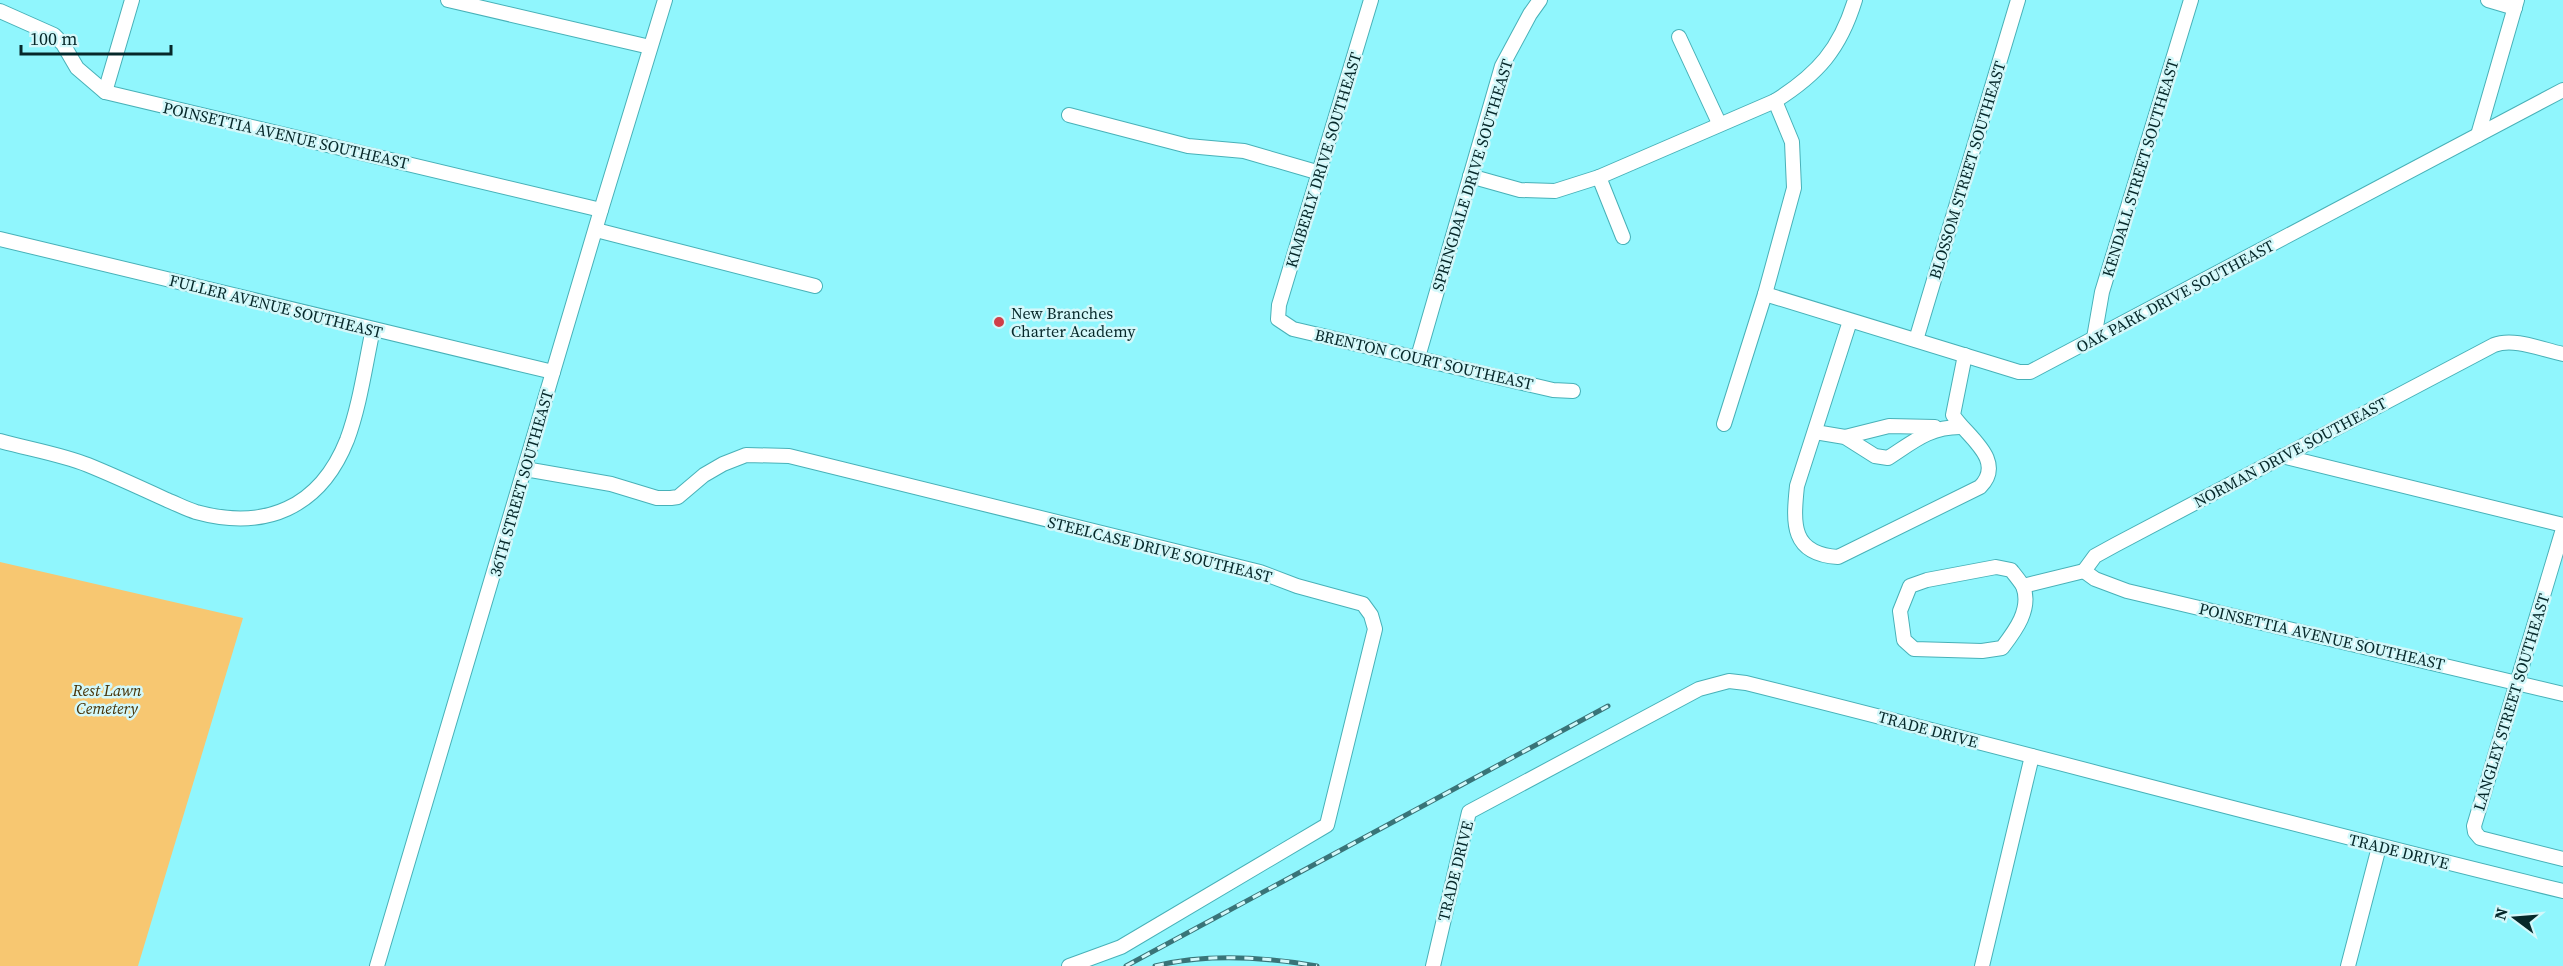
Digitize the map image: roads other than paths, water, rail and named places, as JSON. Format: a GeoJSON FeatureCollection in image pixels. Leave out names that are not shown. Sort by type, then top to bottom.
{"type":"FeatureCollection","features":[{"type":"Feature","properties":{"kind":"street"},"geometry":{"type":"LineString","coordinates":[[105,92],[132,0]]}},
{"type":"Feature","properties":{"kind":"street"},"geometry":{"type":"LineString","coordinates":[[448,0],[650,47]]}},
{"type":"Feature","properties":{"kind":"street","name":"36TH STREET SOUTHEAST"},"geometry":{"type":"LineString","coordinates":[[377,966],[665,0]]}},
{"type":"Feature","properties":{"kind":"street","name":"KIMBERLY DRIVE SOUTHEAST"},"geometry":{"type":"LineString","coordinates":[[1278,319],[1279,305],[1371,0]]}},
{"type":"Feature","properties":{"kind":"street","name":"SPRINGDALE DRIVE SOUTHEAST"},"geometry":{"type":"LineString","coordinates":[[1418,357],[1502,66],[1540,0]]}},
{"type":"Feature","properties":{"kind":"street"},"geometry":{"type":"LineString","coordinates":[[1470,176],[1520,190],[1555,191],[1599,177],[1775,100],[1802,84],[1826,61],[1841,37],[1855,0]]}},
{"type":"Feature","properties":{"kind":"street","name":"BLOSSOM STREET SOUTHEAST"},"geometry":{"type":"LineString","coordinates":[[1916,340],[2018,0]]}},
{"type":"Feature","properties":{"kind":"street","name":"KENDALL STREET SOUTHEAST"},"geometry":{"type":"LineString","coordinates":[[2094,338],[2102,291],[2191,0]]}},
{"type":"Feature","properties":{"kind":"street"},"geometry":{"type":"LineString","coordinates":[[2478,135],[2516,4],[2488,0]]}},
{"type":"Feature","properties":{"kind":"street","name":"POINSETTIA AVENUE SOUTHEAST"},"geometry":{"type":"LineString","coordinates":[[0,11],[54,35],[63,44],[77,68],[105,92],[601,210]]}},
{"type":"Feature","properties":{"kind":"street"},"geometry":{"type":"LineString","coordinates":[[1679,38],[1719,123]]}},
{"type":"Feature","properties":{"kind":"street","name":"OAK PARK DRIVE SOUTHEAST"},"geometry":{"type":"LineString","coordinates":[[1765,294],[2019,372],[2030,372],[2563,90]]}},
{"type":"Feature","properties":{"kind":"street"},"geometry":{"type":"LineString","coordinates":[[1724,424],[1765,294],[1794,188],[1792,142],[1775,100]]}},
{"type":"Feature","properties":{"kind":"street"},"geometry":{"type":"LineString","coordinates":[[1069,115],[1188,146],[1244,151],[1320,173]]}},
{"type":"Feature","properties":{"kind":"street"},"geometry":{"type":"LineString","coordinates":[[1599,177],[1623,237]]}},
{"type":"Feature","properties":{"kind":"street"},"geometry":{"type":"LineString","coordinates":[[596,230],[815,286]]}},
{"type":"Feature","properties":{"kind":"street","name":"FULLER AVENUE SOUTHEAST"},"geometry":{"type":"LineString","coordinates":[[0,239],[553,372]]}},
{"type":"Feature","properties":{"kind":"street","name":"BRENTON COURT SOUTHEAST"},"geometry":{"type":"LineString","coordinates":[[1278,319],[1293,328],[1553,390],[1573,391]]}},
{"type":"Feature","properties":{"kind":"street"},"geometry":{"type":"LineString","coordinates":[[1850,321],[1797,486],[1794,514],[1796,532],[1806,548],[1823,556],[1838,557],[1980,487],[1986,481],[1989,471],[1981,444],[1960,427],[1953,414],[1965,354]]}},
{"type":"Feature","properties":{"kind":"street"},"geometry":{"type":"LineString","coordinates":[[0,441],[86,464],[196,512],[246,520],[268,517],[299,502],[321,484],[332,469],[347,440],[354,417],[373,329]]}},
{"type":"Feature","properties":{"kind":"street","name":"NORMAN DRIVE SOUTHEAST"},"geometry":{"type":"LineString","coordinates":[[2084,571],[2095,556],[2501,342],[2563,354]]}},
{"type":"Feature","properties":{"kind":"street"},"geometry":{"type":"LineString","coordinates":[[1845,437],[1889,426],[1960,427]]}},
{"type":"Feature","properties":{"kind":"street"},"geometry":{"type":"LineString","coordinates":[[1815,432],[1845,437],[1875,456],[1888,458],[1922,436],[1941,427]]}},
{"type":"Feature","properties":{"kind":"street","name":"STEELCASE DRIVE SOUTHEAST"},"geometry":{"type":"LineString","coordinates":[[525,469],[611,484],[657,498],[671,498],[678,497],[713,469],[746,455],[789,456],[1260,572],[1297,586],[1363,604],[1371,615],[1375,629],[1327,825],[1121,947],[1069,966]]}},
{"type":"Feature","properties":{"kind":"street"},"geometry":{"type":"LineString","coordinates":[[2282,456],[2563,527]]}},
{"type":"Feature","properties":{"kind":"street","name":"LANGLEY STREET SOUTHEAST"},"geometry":{"type":"LineString","coordinates":[[2563,527],[2474,826],[2480,838],[2563,858]]}},
{"type":"Feature","properties":{"kind":"street"},"geometry":{"type":"LineString","coordinates":[[1996,567],[2011,570],[2023,586],[2024,612],[2017,627],[2001,648],[1983,651],[1914,649],[1904,640],[1900,611],[1910,586],[1927,580],[1996,567]]}},
{"type":"Feature","properties":{"kind":"street"},"geometry":{"type":"LineString","coordinates":[[2023,586],[2084,571]]}},
{"type":"Feature","properties":{"kind":"street","name":"POINSETTIA AVENUE SOUTHEAST"},"geometry":{"type":"LineString","coordinates":[[2084,571],[2095,579],[2127,591],[2563,694]]}},
{"type":"Feature","properties":{"kind":"street","name":"TRADE DRIVE"},"geometry":{"type":"LineString","coordinates":[[1433,966],[1469,812],[1617,731],[1707,686],[1729,681],[1746,683],[2239,808],[2379,847],[2563,891]]}},
{"type":"Feature","properties":{"kind":"street"},"geometry":{"type":"LineString","coordinates":[[1982,966],[2032,756]]}},
{"type":"Feature","properties":{"kind":"street"},"geometry":{"type":"LineString","coordinates":[[2348,966],[2379,847]]}},
{"type":"Feature","properties":{"kind":"railway"},"geometry":{"type":"LineString","coordinates":[[1126,966],[1608,706]]}},
{"type":"Feature","properties":{"kind":"railway"},"geometry":{"type":"LineString","coordinates":[[1155,966],[1216,958],[1277,960],[1317,966]]}},
{"type":"Feature","properties":{"kind":"place","name":"New Branches Charter Academy"},"geometry":{"type":"Point","coordinates":[999,322]}},
{"type":"Feature","properties":{"kind":"park label","name":"Rest Lawn Cemetery"},"geometry":{"type":"Point","coordinates":[107,699]}}]}
